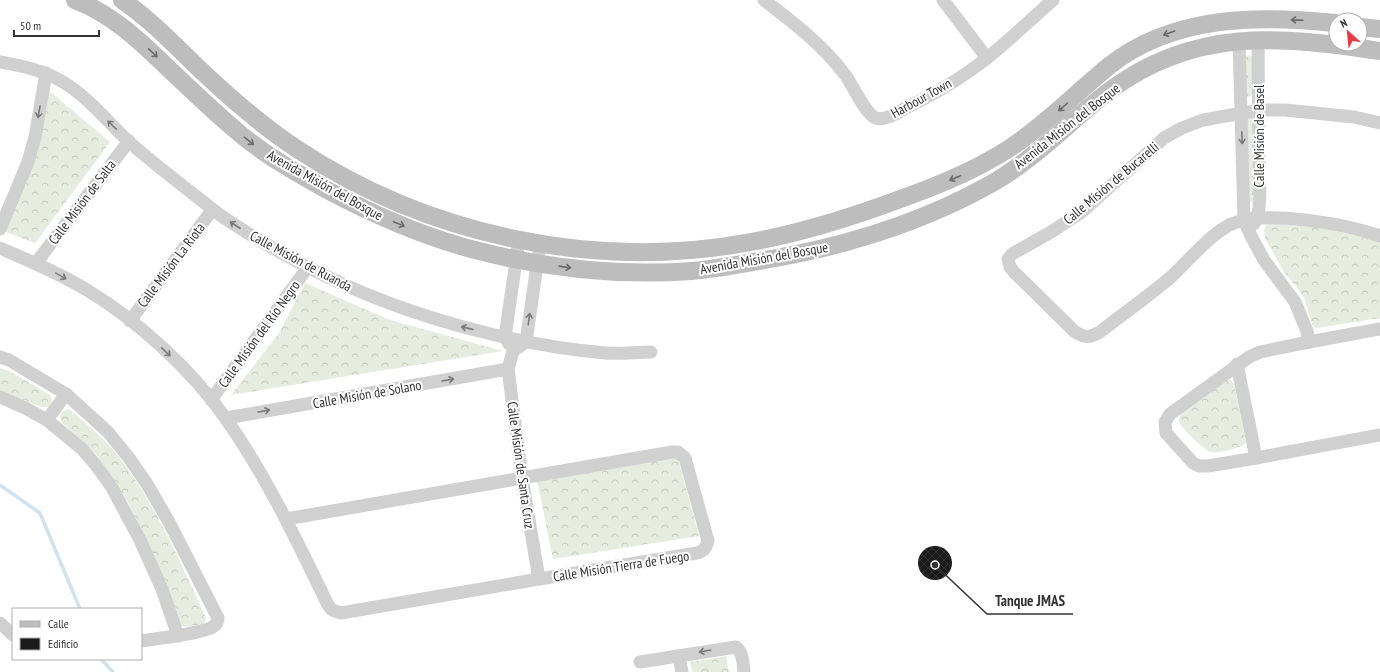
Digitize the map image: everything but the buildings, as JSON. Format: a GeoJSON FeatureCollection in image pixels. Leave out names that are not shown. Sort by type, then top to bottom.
{"type":"FeatureCollection","features":[{"type":"Feature","properties":{"kind":"main road","name":"Avenida Misión del Bosque"},"geometry":{"type":"LineString","coordinates":[[75,0],[105,14],[141,42],[235,130],[257,148],[355,205],[395,223],[454,244],[516,260],[604,271],[695,271],[744,264],[811,251],[907,223],[968,196],[994,182],[1028,159],[1111,90],[1137,73],[1160,61],[1188,50],[1215,44],[1258,40],[1331,44],[1380,51]]}},
{"type":"Feature","properties":{"kind":"main road","name":"Avenida Misión del Bosque"},"geometry":{"type":"LineString","coordinates":[[122,0],[150,22],[237,103],[290,144],[322,164],[374,192],[427,214],[475,230],[540,244],[590,250],[616,251],[681,250],[748,243],[781,236],[844,219],[936,186],[967,173],[987,162],[1027,136],[1112,63],[1150,41],[1171,32],[1208,23],[1232,20],[1281,19],[1328,22]]}},
{"type":"Feature","properties":{"kind":"main road"},"geometry":{"type":"LineString","coordinates":[[1368,27],[1380,29]]}},
{"type":"Feature","properties":{"kind":"main road"},"geometry":{"type":"LineString","coordinates":[[811,251],[844,219]]}},
{"type":"Feature","properties":{"kind":"street","name":"Harbour Town"},"geometry":{"type":"LineString","coordinates":[[764,0],[789,19],[825,51],[847,78],[868,111],[876,118],[890,116],[916,104],[945,86],[987,58],[1053,0]]}},
{"type":"Feature","properties":{"kind":"street"},"geometry":{"type":"LineString","coordinates":[[944,1],[987,58]]}},
{"type":"Feature","properties":{"kind":"street","name":"Calle Misión de Basel"},"geometry":{"type":"LineString","coordinates":[[1258,40],[1260,110],[1258,217]]}},
{"type":"Feature","properties":{"kind":"street","name":"Calle Misión de Basel"},"geometry":{"type":"LineString","coordinates":[[1239,41],[1247,225],[1264,260],[1295,302],[1307,331],[1309,342]]}},
{"type":"Feature","properties":{"kind":"street","name":"Calle Misión de Ruanda"},"geometry":{"type":"LineString","coordinates":[[0,62],[34,69],[62,81],[85,98],[129,141],[212,210],[236,226],[308,267],[338,282],[384,302],[456,326],[526,342],[567,349],[609,353],[651,352]]}},
{"type":"Feature","properties":{"kind":"street"},"geometry":{"type":"LineString","coordinates":[[0,229],[28,162],[35,137],[46,73]]}},
{"type":"Feature","properties":{"kind":"street","name":"Calle Misión de Bucarelli"},"geometry":{"type":"LineString","coordinates":[[1247,225],[1228,225],[1216,234],[1171,277],[1100,332],[1091,337],[1082,336],[1075,332],[1015,273],[1010,267],[1008,259],[1012,254],[1051,232],[1083,211],[1164,138],[1182,128],[1203,120],[1241,112],[1260,110],[1307,111],[1354,117],[1380,123]]}},
{"type":"Feature","properties":{"kind":"street","name":"Calle Misión de Salta"},"geometry":{"type":"LineString","coordinates":[[36,263],[129,141]]}},
{"type":"Feature","properties":{"kind":"street","name":"Calle Misión La Riota"},"geometry":{"type":"LineString","coordinates":[[130,321],[212,210]]}},
{"type":"Feature","properties":{"kind":"street"},"geometry":{"type":"LineString","coordinates":[[1247,225],[1258,217],[1304,220],[1346,227],[1380,236]]}},
{"type":"Feature","properties":{"kind":"street"},"geometry":{"type":"LineString","coordinates":[[518,240],[505,337],[513,351],[526,342],[540,244]]}},
{"type":"Feature","properties":{"kind":"street","name":"Calle Misión Tierra de Fuego"},"geometry":{"type":"LineString","coordinates":[[0,248],[36,263],[87,290],[143,330],[197,383],[226,418],[252,457],[286,519],[328,605],[335,612],[341,613],[697,553],[702,551],[708,542],[686,458],[678,452],[286,519]]}},
{"type":"Feature","properties":{"kind":"street","name":"Calle Misión del Río Negro"},"geometry":{"type":"LineString","coordinates":[[211,400],[308,267]]}},
{"type":"Feature","properties":{"kind":"street"},"geometry":{"type":"LineString","coordinates":[[1380,329],[1260,352],[1249,356],[1170,414],[1165,422],[1166,433],[1193,463],[1199,466],[1208,466],[1256,458],[1380,435]]}},
{"type":"Feature","properties":{"kind":"street","name":"Calle Misión de Santa Cruz"},"geometry":{"type":"LineString","coordinates":[[513,351],[508,369],[522,478],[539,579]]}},
{"type":"Feature","properties":{"kind":"street"},"geometry":{"type":"LineString","coordinates":[[0,357],[9,360],[66,394],[108,432],[143,478],[170,522],[218,618],[216,624],[211,628],[178,636],[142,641]]}},
{"type":"Feature","properties":{"kind":"street"},"geometry":{"type":"LineString","coordinates":[[1237,364],[1256,458]]}},
{"type":"Feature","properties":{"kind":"street","name":"Calle Misión de Solano"},"geometry":{"type":"LineString","coordinates":[[226,418],[508,369]]}},
{"type":"Feature","properties":{"kind":"street"},"geometry":{"type":"LineString","coordinates":[[47,420],[66,394]]}},
{"type":"Feature","properties":{"kind":"street"},"geometry":{"type":"LineString","coordinates":[[0,398],[25,408],[47,420],[82,449],[95,464],[111,486],[140,540],[162,589],[178,636]]}},
{"type":"Feature","properties":{"kind":"street"},"geometry":{"type":"LineString","coordinates":[[0,623],[12,634]]}},
{"type":"Feature","properties":{"kind":"street"},"geometry":{"type":"LineString","coordinates":[[640,662],[736,647],[740,650],[744,672]]}},
{"type":"Feature","properties":{"kind":"street"},"geometry":{"type":"LineString","coordinates":[[679,656],[682,672]]}},
{"type":"Feature","properties":{"kind":"green space"},"geometry":{"type":"Polygon","coordinates":[[[1249,55],[1252,57],[1253,92],[1251,96],[1247,97],[1245,95],[1245,56],[1249,55]]]}},
{"type":"Feature","properties":{"kind":"green space"},"geometry":{"type":"Polygon","coordinates":[[[48,90],[110,142],[35,243],[3,231],[48,90]]]}},
{"type":"Feature","properties":{"kind":"green space"},"geometry":{"type":"Polygon","coordinates":[[[1253,116],[1254,203],[1250,201],[1247,118],[1253,116]]]}},
{"type":"Feature","properties":{"kind":"green space"},"geometry":{"type":"Polygon","coordinates":[[[1271,221],[1284,221],[1380,240],[1380,318],[1316,328],[1312,324],[1305,300],[1282,269],[1265,238],[1264,230],[1266,225],[1271,221]]]}},
{"type":"Feature","properties":{"kind":"green space"},"geometry":{"type":"Polygon","coordinates":[[[305,283],[390,320],[503,351],[231,395],[279,333],[305,283]]]}},
{"type":"Feature","properties":{"kind":"green space"},"geometry":{"type":"Polygon","coordinates":[[[0,368],[9,371],[50,395],[52,401],[49,407],[41,407],[0,391],[0,368]]]}},
{"type":"Feature","properties":{"kind":"green space"},"geometry":{"type":"Polygon","coordinates":[[[1224,380],[1230,380],[1234,383],[1246,443],[1229,450],[1210,452],[1199,444],[1186,431],[1180,424],[1179,418],[1181,413],[1224,380]]]}},
{"type":"Feature","properties":{"kind":"green space"},"geometry":{"type":"Polygon","coordinates":[[[69,409],[113,449],[149,501],[179,559],[206,618],[204,624],[184,627],[179,625],[157,564],[129,504],[97,455],[62,423],[60,416],[63,411],[69,409]]]}},
{"type":"Feature","properties":{"kind":"green space"},"geometry":{"type":"Polygon","coordinates":[[[676,451],[699,536],[553,559],[536,475],[676,451]]]}},
{"type":"Feature","properties":{"kind":"green space"},"geometry":{"type":"Polygon","coordinates":[[[726,656],[729,672],[692,672],[690,662],[726,656]]]}},
{"type":"Feature","properties":{"kind":"waterway"},"geometry":{"type":"LineString","coordinates":[[0,485],[40,513],[80,608]]}},
{"type":"Feature","properties":{"kind":"waterway"},"geometry":{"type":"LineString","coordinates":[[102,660],[113,672]]}},
{"type":"Feature","properties":{"kind":"place","name":"Tanque JMAS"},"geometry":{"type":"Point","coordinates":[935,565]}}]}
